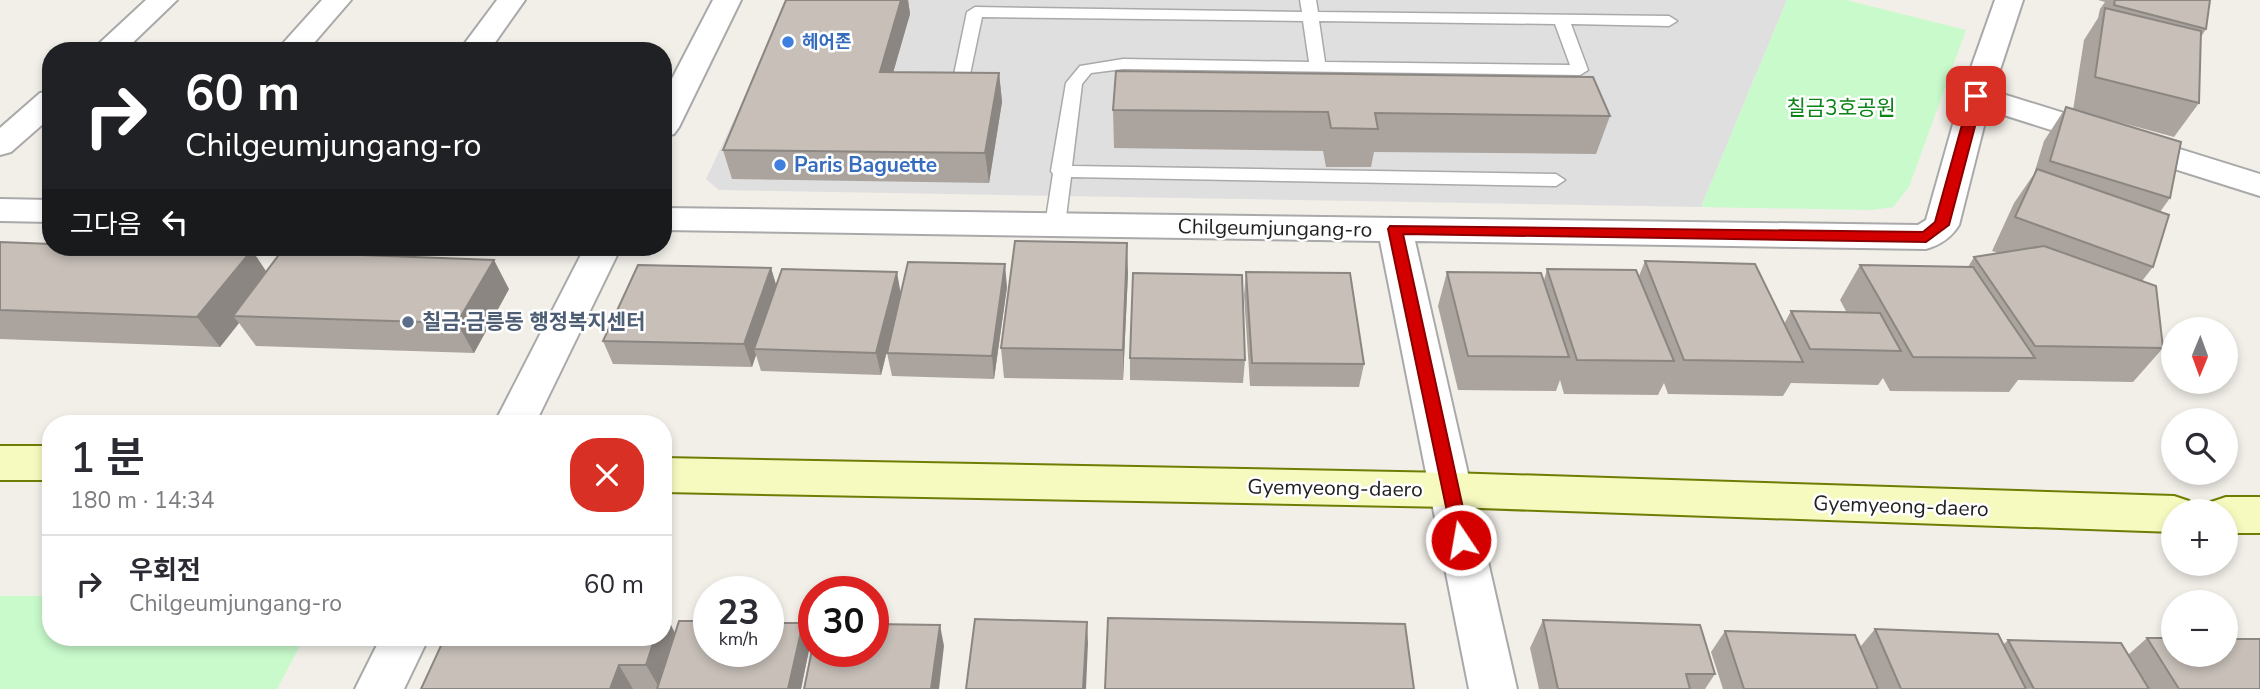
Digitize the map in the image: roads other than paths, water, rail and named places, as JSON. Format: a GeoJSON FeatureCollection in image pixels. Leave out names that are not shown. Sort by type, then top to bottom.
{"type":"FeatureCollection","features":[{"type":"Feature","properties":{"kind":"street"},"geometry":{"type":"LineString","coordinates":[[116,42],[163,0]]}},
{"type":"Feature","properties":{"kind":"street"},"geometry":{"type":"LineString","coordinates":[[298,42],[337,0]]}},
{"type":"Feature","properties":{"kind":"street"},"geometry":{"type":"LineString","coordinates":[[481,42],[511,0]]}},
{"type":"Feature","properties":{"kind":"street"},"geometry":{"type":"LineString","coordinates":[[672,109],[727,0]]}},
{"type":"Feature","properties":{"kind":"street","name":"Chilgeumjungang-ro"},"geometry":{"type":"LineString","coordinates":[[672,219],[1926,237],[1942,225],[1976,96],[2009,0]]}},
{"type":"Feature","properties":{"kind":"street"},"geometry":{"type":"LineString","coordinates":[[1976,96],[2260,185]]}},
{"type":"Feature","properties":{"kind":"street"},"geometry":{"type":"LineString","coordinates":[[0,145],[42,108]]}},
{"type":"Feature","properties":{"kind":"street"},"geometry":{"type":"LineString","coordinates":[[0,210],[42,211]]}},
{"type":"Feature","properties":{"kind":"street"},"geometry":{"type":"LineString","coordinates":[[1395,229],[1493,689]]}},
{"type":"Feature","properties":{"kind":"street"},"geometry":{"type":"LineString","coordinates":[[518,415],[598,256]]}},
{"type":"Feature","properties":{"kind":"street"},"geometry":{"type":"LineString","coordinates":[[0,463],[42,463]]}},
{"type":"Feature","properties":{"kind":"street","name":"Gyemyeong-daero"},"geometry":{"type":"LineString","coordinates":[[672,475],[1450,490],[2161,514]]}},
{"type":"Feature","properties":{"kind":"street"},"geometry":{"type":"LineString","coordinates":[[2238,515],[2260,515]]}},
{"type":"Feature","properties":{"kind":"street"},"geometry":{"type":"LineString","coordinates":[[379,689],[400,646]]}},
{"type":"Feature","properties":{"kind":"lane"},"geometry":{"type":"LineString","coordinates":[[1309,8],[1318,67]]}},
{"type":"Feature","properties":{"kind":"lane"},"geometry":{"type":"LineString","coordinates":[[960,84],[975,12],[1309,8],[1561,20],[1669,21]]}},
{"type":"Feature","properties":{"kind":"lane"},"geometry":{"type":"LineString","coordinates":[[1055,225],[1060,171],[1074,83],[1086,69],[1123,64],[1580,70],[1561,20]]}},
{"type":"Feature","properties":{"kind":"lane"},"geometry":{"type":"LineString","coordinates":[[1060,171],[1556,180]]}},
{"type":"Feature","properties":{"kind":"place","name":"헤어존"},"geometry":{"type":"Point","coordinates":[788,42]}},
{"type":"Feature","properties":{"kind":"place","name":"Paris Baguette"},"geometry":{"type":"Point","coordinates":[780,165]}},
{"type":"Feature","properties":{"kind":"place","name":"칠금·금릉동 행정복지센터"},"geometry":{"type":"Point","coordinates":[408,322]}},
{"type":"Feature","properties":{"kind":"park label","name":"칠금3호공원"},"geometry":{"type":"Point","coordinates":[1841,108]}}]}
